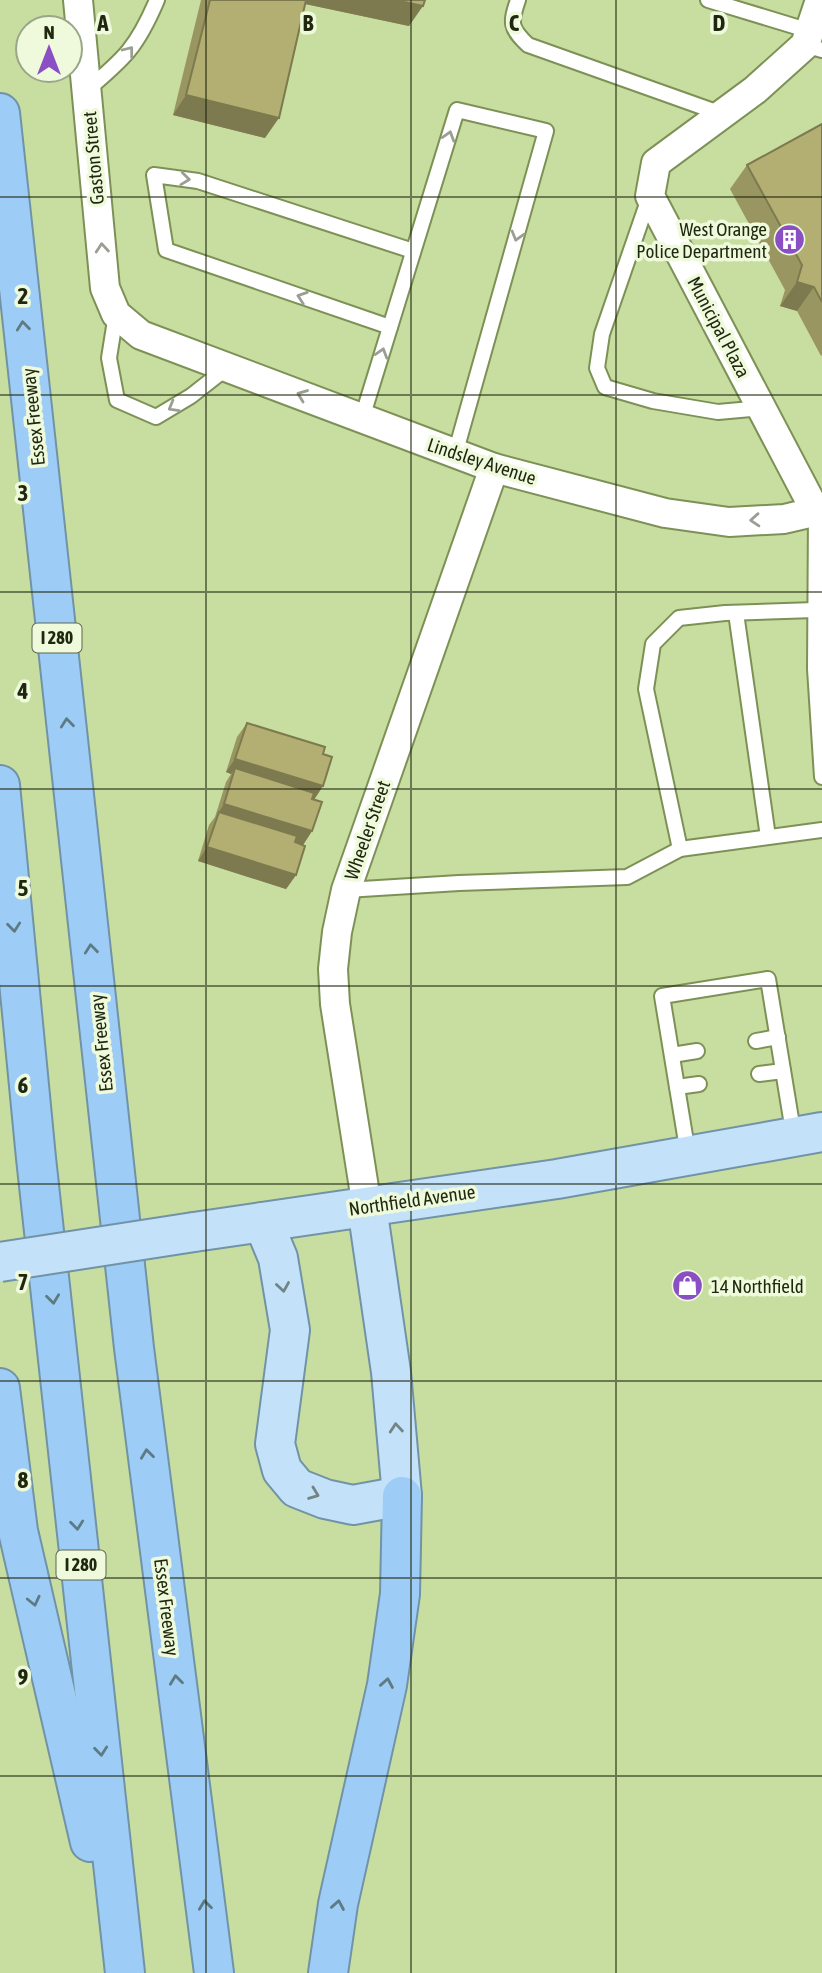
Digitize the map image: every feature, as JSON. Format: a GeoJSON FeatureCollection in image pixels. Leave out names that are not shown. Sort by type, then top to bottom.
{"type":"FeatureCollection","features":[{"type":"Feature","properties":{"kind":"highway","name":"Essex Freeway"},"geometry":{"type":"LineString","coordinates":[[0,113],[134,1348],[214,1973]]}},
{"type":"Feature","properties":{"kind":"highway","name":"I 280"},"geometry":{"type":"LineString","coordinates":[[0,785],[36,1158],[122,1973]]}},
{"type":"Feature","properties":{"kind":"highway"},"geometry":{"type":"LineString","coordinates":[[0,1388],[18,1531],[122,1973]]}},
{"type":"Feature","properties":{"kind":"highway"},"geometry":{"type":"LineString","coordinates":[[328,1973],[338,1904],[387,1685],[400,1594],[402,1496]]}},
{"type":"Feature","properties":{"kind":"main road","name":"Northfield Avenue"},"geometry":{"type":"LineString","coordinates":[[0,1262],[557,1179],[808,1134]]}},
{"type":"Feature","properties":{"kind":"main road"},"geometry":{"type":"LineString","coordinates":[[263,1222],[278,1258],[290,1330],[275,1444],[282,1469],[298,1488],[353,1505],[402,1496],[391,1372],[367,1207]]}},
{"type":"Feature","properties":{"kind":"street","name":"Gaston Street"},"geometry":{"type":"LineString","coordinates":[[78,0],[105,288],[116,314]]}},
{"type":"Feature","properties":{"kind":"street"},"geometry":{"type":"LineString","coordinates":[[650,196],[656,163],[755,90],[812,42],[820,0]]}},
{"type":"Feature","properties":{"kind":"street","name":"Municipal Plaza"},"geometry":{"type":"LineString","coordinates":[[650,196],[819,511]]}},
{"type":"Feature","properties":{"kind":"street","name":"Lindsley Avenue"},"geometry":{"type":"LineString","coordinates":[[116,314],[141,335],[494,468],[678,515],[729,522],[784,519],[819,511]]}},
{"type":"Feature","properties":{"kind":"street","name":"Wheeler Street"},"geometry":{"type":"LineString","coordinates":[[367,1207],[335,1004],[337,932],[346,890],[494,468]]}},
{"type":"Feature","properties":{"kind":"lane"},"geometry":{"type":"LineString","coordinates":[[87,90],[124,59],[143,33],[157,0]]}},
{"type":"Feature","properties":{"kind":"lane"},"geometry":{"type":"LineString","coordinates":[[518,0],[512,19],[515,33],[528,44],[722,114]]}},
{"type":"Feature","properties":{"kind":"lane"},"geometry":{"type":"LineString","coordinates":[[708,0],[812,42]]}},
{"type":"Feature","properties":{"kind":"lane"},"geometry":{"type":"LineString","coordinates":[[362,418],[457,110],[546,131],[455,454]]}},
{"type":"Feature","properties":{"kind":"lane"},"geometry":{"type":"LineString","coordinates":[[390,327],[166,250],[154,175],[198,181],[413,251]]}},
{"type":"Feature","properties":{"kind":"lane"},"geometry":{"type":"LineString","coordinates":[[650,196],[602,334],[597,368],[605,387],[653,401],[718,412],[762,408]]}},
{"type":"Feature","properties":{"kind":"lane"},"geometry":{"type":"LineString","coordinates":[[116,314],[109,358],[117,400],[156,417],[191,397],[228,367]]}},
{"type":"Feature","properties":{"kind":"lane"},"geometry":{"type":"LineString","coordinates":[[819,511],[815,669],[822,776]]}},
{"type":"Feature","properties":{"kind":"lane"},"geometry":{"type":"LineString","coordinates":[[680,849],[646,689],[653,644],[679,618],[815,610]]}},
{"type":"Feature","properties":{"kind":"lane"},"geometry":{"type":"LineString","coordinates":[[736,613],[768,837]]}},
{"type":"Feature","properties":{"kind":"lane"},"geometry":{"type":"LineString","coordinates":[[346,890],[627,877],[680,849],[822,830]]}},
{"type":"Feature","properties":{"kind":"lane"},"geometry":{"type":"LineString","coordinates":[[688,1156],[662,996],[768,979],[783,1071],[808,1134]]}},
{"type":"Feature","properties":{"kind":"lane"},"geometry":{"type":"LineString","coordinates":[[756,1041],[778,1037]]}},
{"type":"Feature","properties":{"kind":"lane"},"geometry":{"type":"LineString","coordinates":[[672,1055],[697,1051]]}},
{"type":"Feature","properties":{"kind":"lane"},"geometry":{"type":"LineString","coordinates":[[759,1074],[783,1071]]}},
{"type":"Feature","properties":{"kind":"lane"},"geometry":{"type":"LineString","coordinates":[[677,1087],[699,1084]]}},
{"type":"Feature","properties":{"kind":"building"},"geometry":{"type":"Polygon","coordinates":[[[210,0],[306,0],[279,118],[186,95],[210,0]]]}},
{"type":"Feature","properties":{"kind":"building"},"geometry":{"type":"Polygon","coordinates":[[[395,0],[425,0],[423,6],[395,0]]]}},
{"type":"Feature","properties":{"kind":"building"},"geometry":{"type":"Polygon","coordinates":[[[822,124],[822,302],[814,287],[797,282],[802,265],[747,165],[822,124]]]}},
{"type":"Feature","properties":{"kind":"building"},"geometry":{"type":"Polygon","coordinates":[[[247,723],[325,747],[323,754],[332,757],[323,786],[235,759],[247,723]]]}},
{"type":"Feature","properties":{"kind":"building"},"geometry":{"type":"Polygon","coordinates":[[[235,768],[314,793],[312,799],[322,802],[312,831],[224,804],[235,768]]]}},
{"type":"Feature","properties":{"kind":"building"},"geometry":{"type":"Polygon","coordinates":[[[219,812],[297,836],[295,842],[305,846],[296,875],[207,847],[219,812]]]}},
{"type":"Feature","properties":{"kind":"place","name":"West Orange Police Department"},"geometry":{"type":"Point","coordinates":[790,240]}},
{"type":"Feature","properties":{"kind":"place","name":"14 Northfield"},"geometry":{"type":"Point","coordinates":[688,1286]}}]}
